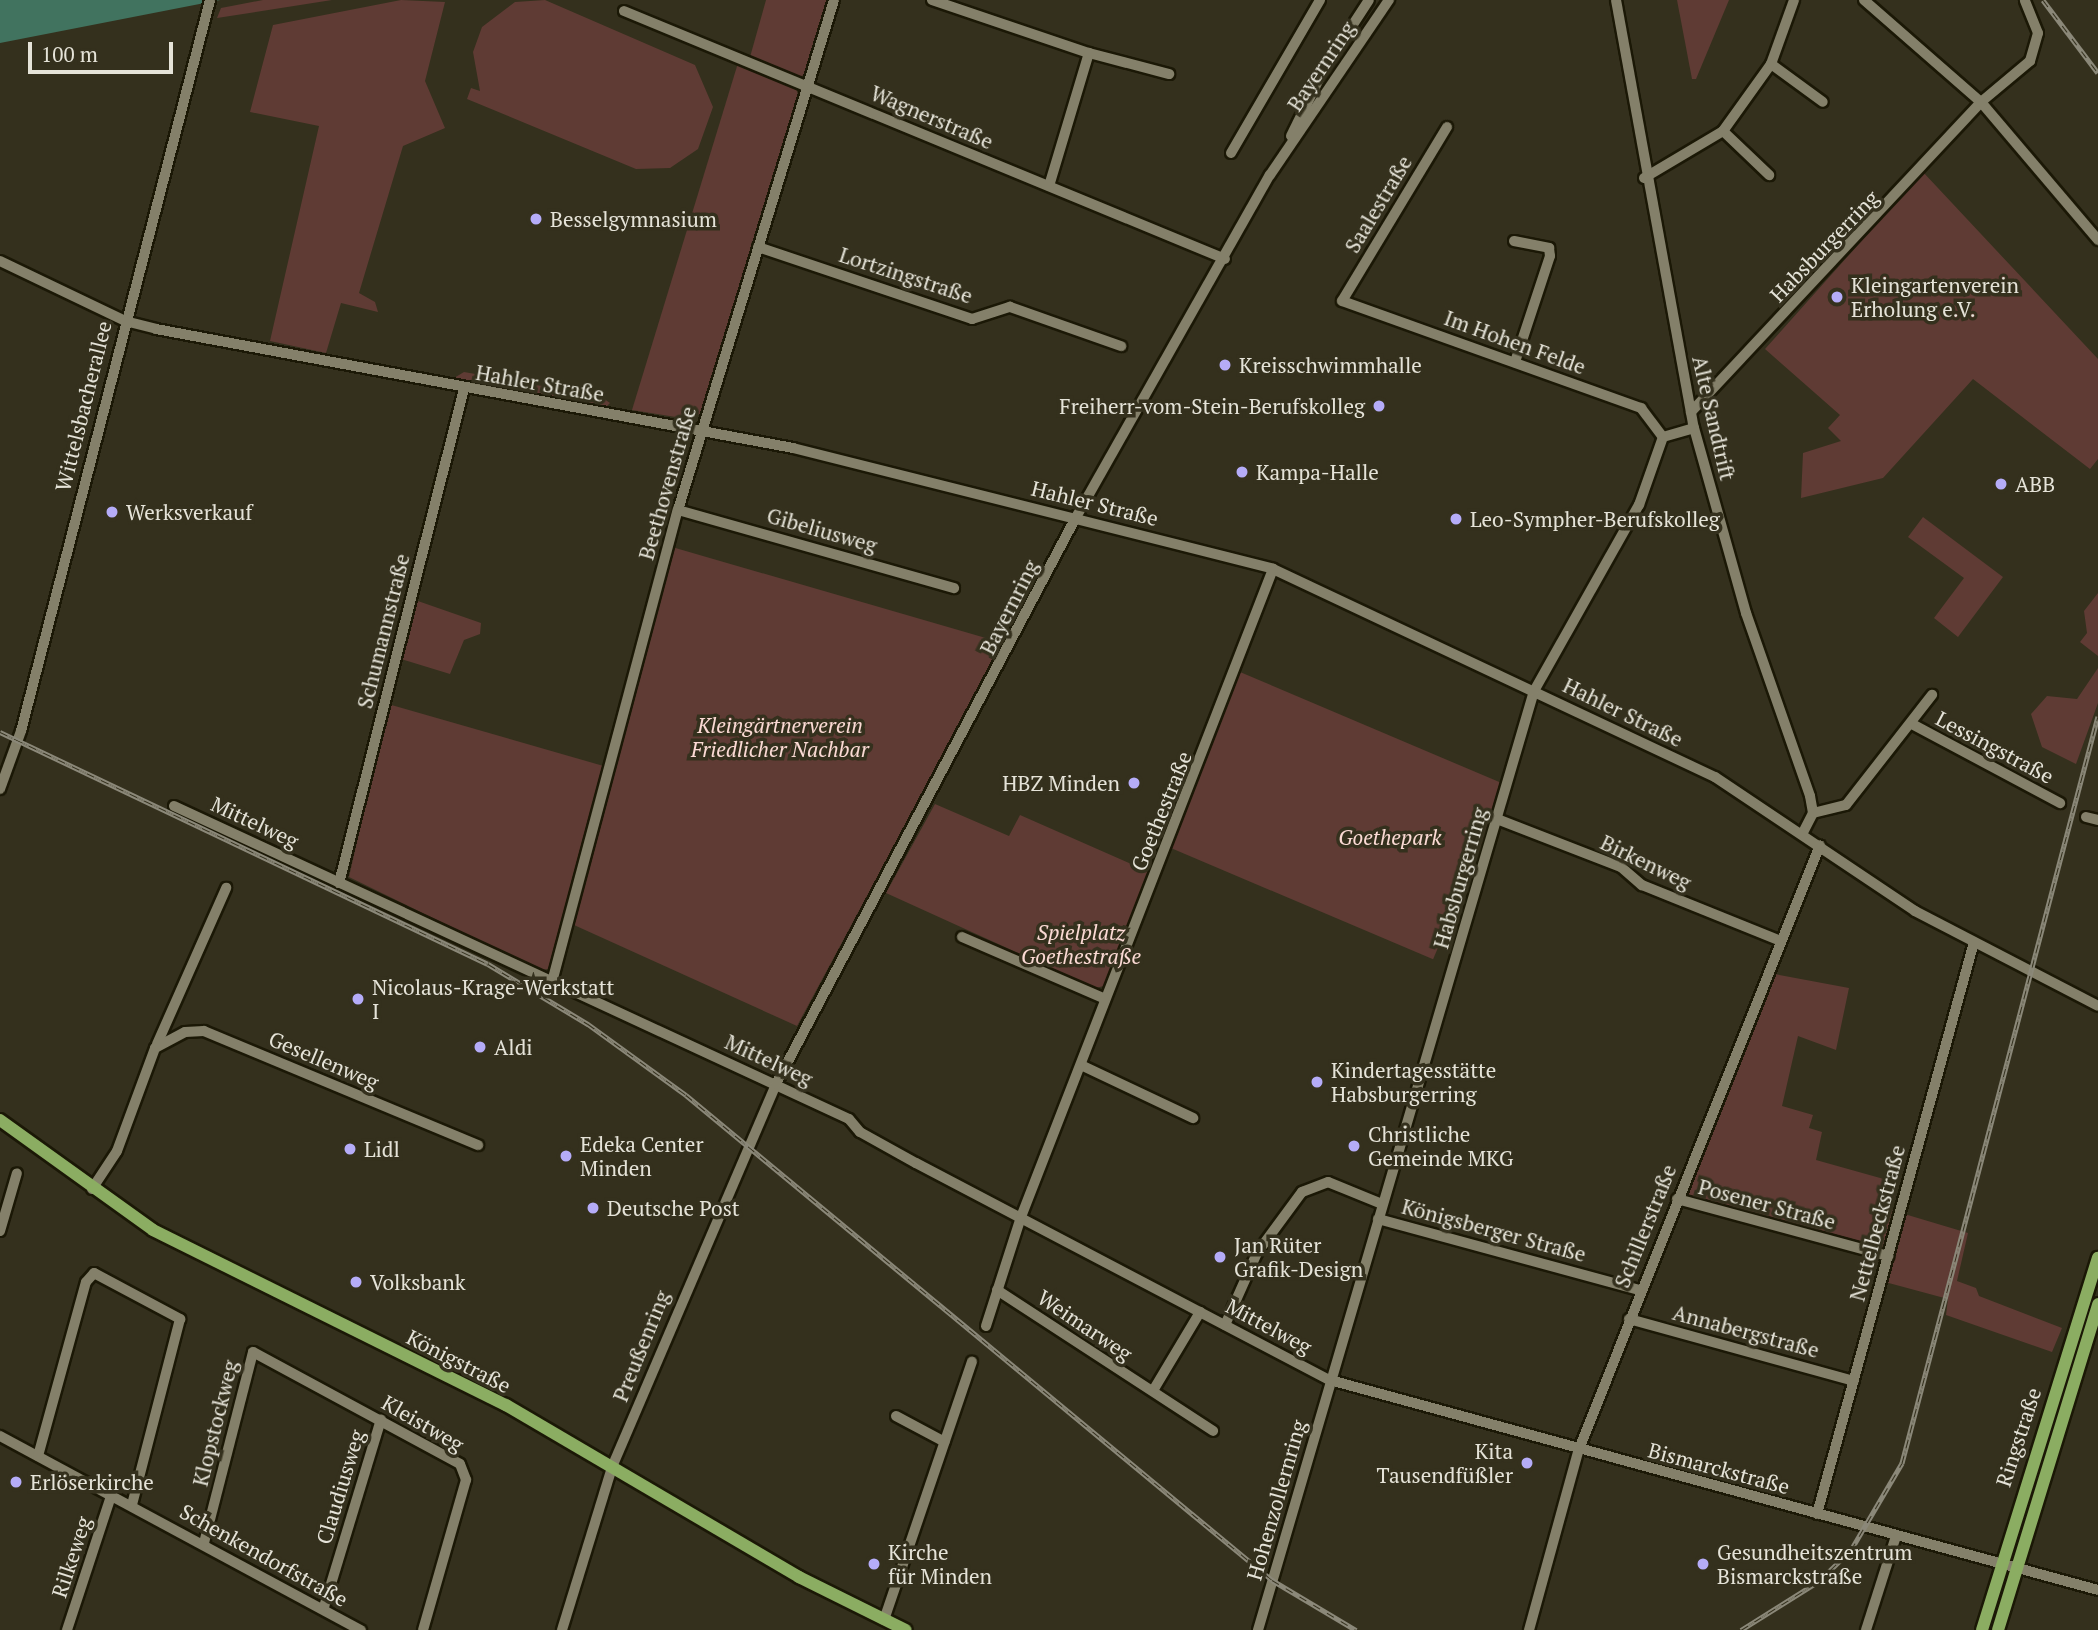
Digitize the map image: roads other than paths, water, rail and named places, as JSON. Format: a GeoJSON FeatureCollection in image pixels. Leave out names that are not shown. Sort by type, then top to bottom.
{"type":"FeatureCollection","features":[{"type":"Feature","properties":{"kind":"main road","name":"Königstraße"},"geometry":{"type":"LineString","coordinates":[[0,1120],[92,1189],[153,1230],[506,1405],[906,1630]]}},
{"type":"Feature","properties":{"kind":"main road","name":"Ringstraße"},"geometry":{"type":"LineString","coordinates":[[1982,1630],[1998,1563],[2098,1258]]}},
{"type":"Feature","properties":{"kind":"main road","name":"Ringstraße"},"geometry":{"type":"LineString","coordinates":[[1998,1630],[2014,1567],[2094,1329],[2098,1304]]}},
{"type":"Feature","properties":{"kind":"street","name":"Wittelsbacherallee"},"geometry":{"type":"LineString","coordinates":[[0,789],[21,731],[210,0]]}},
{"type":"Feature","properties":{"kind":"street","name":"Beethovenstraße"},"geometry":{"type":"LineString","coordinates":[[552,982],[678,510],[834,0]]}},
{"type":"Feature","properties":{"kind":"street"},"geometry":{"type":"LineString","coordinates":[[932,0],[1089,53],[1169,74]]}},
{"type":"Feature","properties":{"kind":"street"},"geometry":{"type":"LineString","coordinates":[[1231,153],[1320,0]]}},
{"type":"Feature","properties":{"kind":"street","name":"Bayernring"},"geometry":{"type":"LineString","coordinates":[[776,1084],[1075,519],[1284,153],[1324,69],[1369,0]]}},
{"type":"Feature","properties":{"kind":"street","name":"Bayernring"},"geometry":{"type":"LineString","coordinates":[[1284,153],[1389,0]]}},
{"type":"Feature","properties":{"kind":"street","name":"Alte Sandtrift"},"geometry":{"type":"LineString","coordinates":[[1616,0],[1644,178],[1694,428],[1813,813]]}},
{"type":"Feature","properties":{"kind":"street"},"geometry":{"type":"LineString","coordinates":[[1644,178],[1723,131],[1771,64],[1794,0]]}},
{"type":"Feature","properties":{"kind":"street"},"geometry":{"type":"LineString","coordinates":[[1864,0],[1982,103],[2098,240]]}},
{"type":"Feature","properties":{"kind":"street","name":"Habsburgerring"},"geometry":{"type":"LineString","coordinates":[[1691,412],[1982,103],[2013,78],[2037,48],[2035,19],[2025,0]]}},
{"type":"Feature","properties":{"kind":"street","name":"Wagnerstraße"},"geometry":{"type":"LineString","coordinates":[[624,11],[1225,259]]}},
{"type":"Feature","properties":{"kind":"street"},"geometry":{"type":"LineString","coordinates":[[1049,186],[1089,53]]}},
{"type":"Feature","properties":{"kind":"street"},"geometry":{"type":"LineString","coordinates":[[1771,64],[1823,102]]}},
{"type":"Feature","properties":{"kind":"street","name":"Saalestraße"},"geometry":{"type":"LineString","coordinates":[[1342,301],[1447,127]]}},
{"type":"Feature","properties":{"kind":"street"},"geometry":{"type":"LineString","coordinates":[[1723,131],[1769,175]]}},
{"type":"Feature","properties":{"kind":"street"},"geometry":{"type":"LineString","coordinates":[[1514,241],[1549,248],[1550,256],[1515,362]]}},
{"type":"Feature","properties":{"kind":"street","name":"Lortzingstraße"},"geometry":{"type":"LineString","coordinates":[[758,247],[972,318],[1010,307],[1121,346]]}},
{"type":"Feature","properties":{"kind":"street","name":"Hahler Straße"},"geometry":{"type":"LineString","coordinates":[[0,261],[125,321],[464,389],[702,431],[888,470],[1273,569],[1715,777],[1803,833],[1898,901],[2098,1006]]}},
{"type":"Feature","properties":{"kind":"street","name":"Im Hohen Felde"},"geometry":{"type":"LineString","coordinates":[[1342,301],[1640,408],[1663,437]]}},
{"type":"Feature","properties":{"kind":"street","name":"Schumannstraße"},"geometry":{"type":"LineString","coordinates":[[340,883],[464,389]]}},
{"type":"Feature","properties":{"kind":"street"},"geometry":{"type":"LineString","coordinates":[[1663,437],[1694,428]]}},
{"type":"Feature","properties":{"kind":"street","name":"Habsburgerring"},"geometry":{"type":"LineString","coordinates":[[1330,1380],[1534,691],[1639,505],[1663,437]]}},
{"type":"Feature","properties":{"kind":"street","name":"Gibeliusweg"},"geometry":{"type":"LineString","coordinates":[[678,510],[954,587]]}},
{"type":"Feature","properties":{"kind":"street","name":"Goethestraße"},"geometry":{"type":"LineString","coordinates":[[986,1326],[1021,1217],[1083,1066],[1105,999],[1273,569]]}},
{"type":"Feature","properties":{"kind":"street"},"geometry":{"type":"LineString","coordinates":[[1803,833],[1813,813],[1846,806],[1932,695]]}},
{"type":"Feature","properties":{"kind":"street","name":"Lessingstraße"},"geometry":{"type":"LineString","coordinates":[[1912,724],[2060,803]]}},
{"type":"Feature","properties":{"kind":"street","name":"Mittelweg"},"geometry":{"type":"LineString","coordinates":[[174,806],[776,1084],[1330,1380]]}},
{"type":"Feature","properties":{"kind":"street"},"geometry":{"type":"LineString","coordinates":[[2086,817],[2098,820]]}},
{"type":"Feature","properties":{"kind":"street","name":"Birkenweg"},"geometry":{"type":"LineString","coordinates":[[1496,819],[1621,867],[1642,885],[1777,940]]}},
{"type":"Feature","properties":{"kind":"street","name":"Schillerstraße"},"geometry":{"type":"LineString","coordinates":[[1529,1630],[1579,1450],[1777,940],[1820,845]]}},
{"type":"Feature","properties":{"kind":"street"},"geometry":{"type":"LineString","coordinates":[[92,1189],[117,1151],[155,1048],[226,888]]}},
{"type":"Feature","properties":{"kind":"street"},"geometry":{"type":"LineString","coordinates":[[962,937],[1105,999]]}},
{"type":"Feature","properties":{"kind":"street","name":"Nettelbeckstraße"},"geometry":{"type":"LineString","coordinates":[[1817,1514],[1974,942]]}},
{"type":"Feature","properties":{"kind":"street","name":"Gesellenweg"},"geometry":{"type":"LineString","coordinates":[[155,1048],[185,1031],[204,1031],[478,1144]]}},
{"type":"Feature","properties":{"kind":"street"},"geometry":{"type":"LineString","coordinates":[[1083,1066],[1193,1118]]}},
{"type":"Feature","properties":{"kind":"street","name":"Preußenring"},"geometry":{"type":"LineString","coordinates":[[562,1630],[612,1467],[776,1084]]}},
{"type":"Feature","properties":{"kind":"street"},"geometry":{"type":"LineString","coordinates":[[0,1231],[18,1174]]}},
{"type":"Feature","properties":{"kind":"street"},"geometry":{"type":"LineString","coordinates":[[1225,1325],[1257,1253],[1302,1192],[1328,1182],[1382,1204]]}},
{"type":"Feature","properties":{"kind":"street","name":"Posener Straße"},"geometry":{"type":"LineString","coordinates":[[1677,1199],[1888,1256]]}},
{"type":"Feature","properties":{"kind":"street","name":"Königsberger Straße"},"geometry":{"type":"LineString","coordinates":[[1378,1219],[1640,1290]]}},
{"type":"Feature","properties":{"kind":"street"},"geometry":{"type":"LineString","coordinates":[[38,1456],[86,1282],[94,1273],[180,1319],[132,1504]]}},
{"type":"Feature","properties":{"kind":"street","name":"Weimarweg"},"geometry":{"type":"LineString","coordinates":[[997,1290],[1122,1375],[1154,1389],[1169,1406],[1213,1431]]}},
{"type":"Feature","properties":{"kind":"street"},"geometry":{"type":"LineString","coordinates":[[1154,1389],[1200,1312]]}},
{"type":"Feature","properties":{"kind":"street","name":"Annabergstraße"},"geometry":{"type":"LineString","coordinates":[[1629,1319],[1854,1381]]}},
{"type":"Feature","properties":{"kind":"street","name":"Kleistweg"},"geometry":{"type":"LineString","coordinates":[[253,1352],[460,1464],[466,1480],[423,1630]]}},
{"type":"Feature","properties":{"kind":"street","name":"Klopstockweg"},"geometry":{"type":"LineString","coordinates":[[204,1543],[253,1352]]}},
{"type":"Feature","properties":{"kind":"street"},"geometry":{"type":"LineString","coordinates":[[884,1620],[972,1362]]}},
{"type":"Feature","properties":{"kind":"street","name":"Bismarckstraße"},"geometry":{"type":"LineString","coordinates":[[1330,1380],[2098,1590]]}},
{"type":"Feature","properties":{"kind":"street","name":"Hohenzollernring"},"geometry":{"type":"LineString","coordinates":[[1258,1630],[1330,1380]]}},
{"type":"Feature","properties":{"kind":"street"},"geometry":{"type":"LineString","coordinates":[[896,1416],[945,1442]]}},
{"type":"Feature","properties":{"kind":"street","name":"Claudiusweg"},"geometry":{"type":"LineString","coordinates":[[324,1607],[381,1419]]}},
{"type":"Feature","properties":{"kind":"street","name":"Schenkendorfstraße"},"geometry":{"type":"LineString","coordinates":[[0,1436],[324,1607],[347,1627],[361,1630]]}},
{"type":"Feature","properties":{"kind":"street","name":"Rilkeweg"},"geometry":{"type":"LineString","coordinates":[[67,1630],[111,1496]]}},
{"type":"Feature","properties":{"kind":"street"},"geometry":{"type":"LineString","coordinates":[[1866,1630],[1896,1536]]}},
{"type":"Feature","properties":{"kind":"railway"},"geometry":{"type":"LineString","coordinates":[[2043,0],[2098,73]]}},
{"type":"Feature","properties":{"kind":"railway"},"geometry":{"type":"LineString","coordinates":[[1741,1630],[1819,1581],[1851,1550],[1902,1463],[2098,716]]}},
{"type":"Feature","properties":{"kind":"railway"},"geometry":{"type":"LineString","coordinates":[[0,732],[488,964],[588,1024],[686,1095],[1272,1580],[1356,1630]]}},
{"type":"Feature","properties":{"kind":"place","name":"Besselgymnasium"},"geometry":{"type":"Point","coordinates":[536,219]}},
{"type":"Feature","properties":{"kind":"place","name":"Kleingartenverein Erholung e.V."},"geometry":{"type":"Point","coordinates":[1837,297]}},
{"type":"Feature","properties":{"kind":"place","name":"Kreisschwimmhalle"},"geometry":{"type":"Point","coordinates":[1225,365]}},
{"type":"Feature","properties":{"kind":"place","name":"Freiherr-vom-Stein-Berufskolleg"},"geometry":{"type":"Point","coordinates":[1379,406]}},
{"type":"Feature","properties":{"kind":"place","name":"Kampa-Halle"},"geometry":{"type":"Point","coordinates":[1242,472]}},
{"type":"Feature","properties":{"kind":"place","name":"ABB"},"geometry":{"type":"Point","coordinates":[2001,484]}},
{"type":"Feature","properties":{"kind":"place","name":"Werksverkauf"},"geometry":{"type":"Point","coordinates":[112,512]}},
{"type":"Feature","properties":{"kind":"place","name":"Leo-Sympher-Berufskolleg"},"geometry":{"type":"Point","coordinates":[1456,519]}},
{"type":"Feature","properties":{"kind":"place","name":"HBZ Minden"},"geometry":{"type":"Point","coordinates":[1134,783]}},
{"type":"Feature","properties":{"kind":"place","name":"Nicolaus-Krage-Werkstatt I"},"geometry":{"type":"Point","coordinates":[358,999]}},
{"type":"Feature","properties":{"kind":"place","name":"Aldi"},"geometry":{"type":"Point","coordinates":[480,1047]}},
{"type":"Feature","properties":{"kind":"place","name":"Kindertagesstätte Habsburgerring"},"geometry":{"type":"Point","coordinates":[1317,1082]}},
{"type":"Feature","properties":{"kind":"place","name":"Christliche Gemeinde MKG"},"geometry":{"type":"Point","coordinates":[1354,1146]}},
{"type":"Feature","properties":{"kind":"place","name":"Lidl"},"geometry":{"type":"Point","coordinates":[350,1149]}},
{"type":"Feature","properties":{"kind":"place","name":"Edeka Center Minden"},"geometry":{"type":"Point","coordinates":[566,1156]}},
{"type":"Feature","properties":{"kind":"place","name":"Deutsche Post"},"geometry":{"type":"Point","coordinates":[593,1208]}},
{"type":"Feature","properties":{"kind":"place","name":"Jan Rüter Grafik-Design"},"geometry":{"type":"Point","coordinates":[1220,1257]}},
{"type":"Feature","properties":{"kind":"place","name":"Volksbank"},"geometry":{"type":"Point","coordinates":[356,1282]}},
{"type":"Feature","properties":{"kind":"place","name":"Kita Tausendfüßler"},"geometry":{"type":"Point","coordinates":[1527,1463]}},
{"type":"Feature","properties":{"kind":"place","name":"Erlöserkirche"},"geometry":{"type":"Point","coordinates":[16,1482]}},
{"type":"Feature","properties":{"kind":"place","name":"Kirche für Minden"},"geometry":{"type":"Point","coordinates":[874,1564]}},
{"type":"Feature","properties":{"kind":"place","name":"Gesundheitszentrum Bismarckstraße"},"geometry":{"type":"Point","coordinates":[1703,1564]}},
{"type":"Feature","properties":{"kind":"park label","name":"Kleingärtnerverein Friedlicher Nachbar"},"geometry":{"type":"Point","coordinates":[780,737]}},
{"type":"Feature","properties":{"kind":"park label","name":"Goethepark"},"geometry":{"type":"Point","coordinates":[1390,837]}},
{"type":"Feature","properties":{"kind":"park label","name":"Spielplatz Goethestraße"},"geometry":{"type":"Point","coordinates":[1081,944]}}]}
